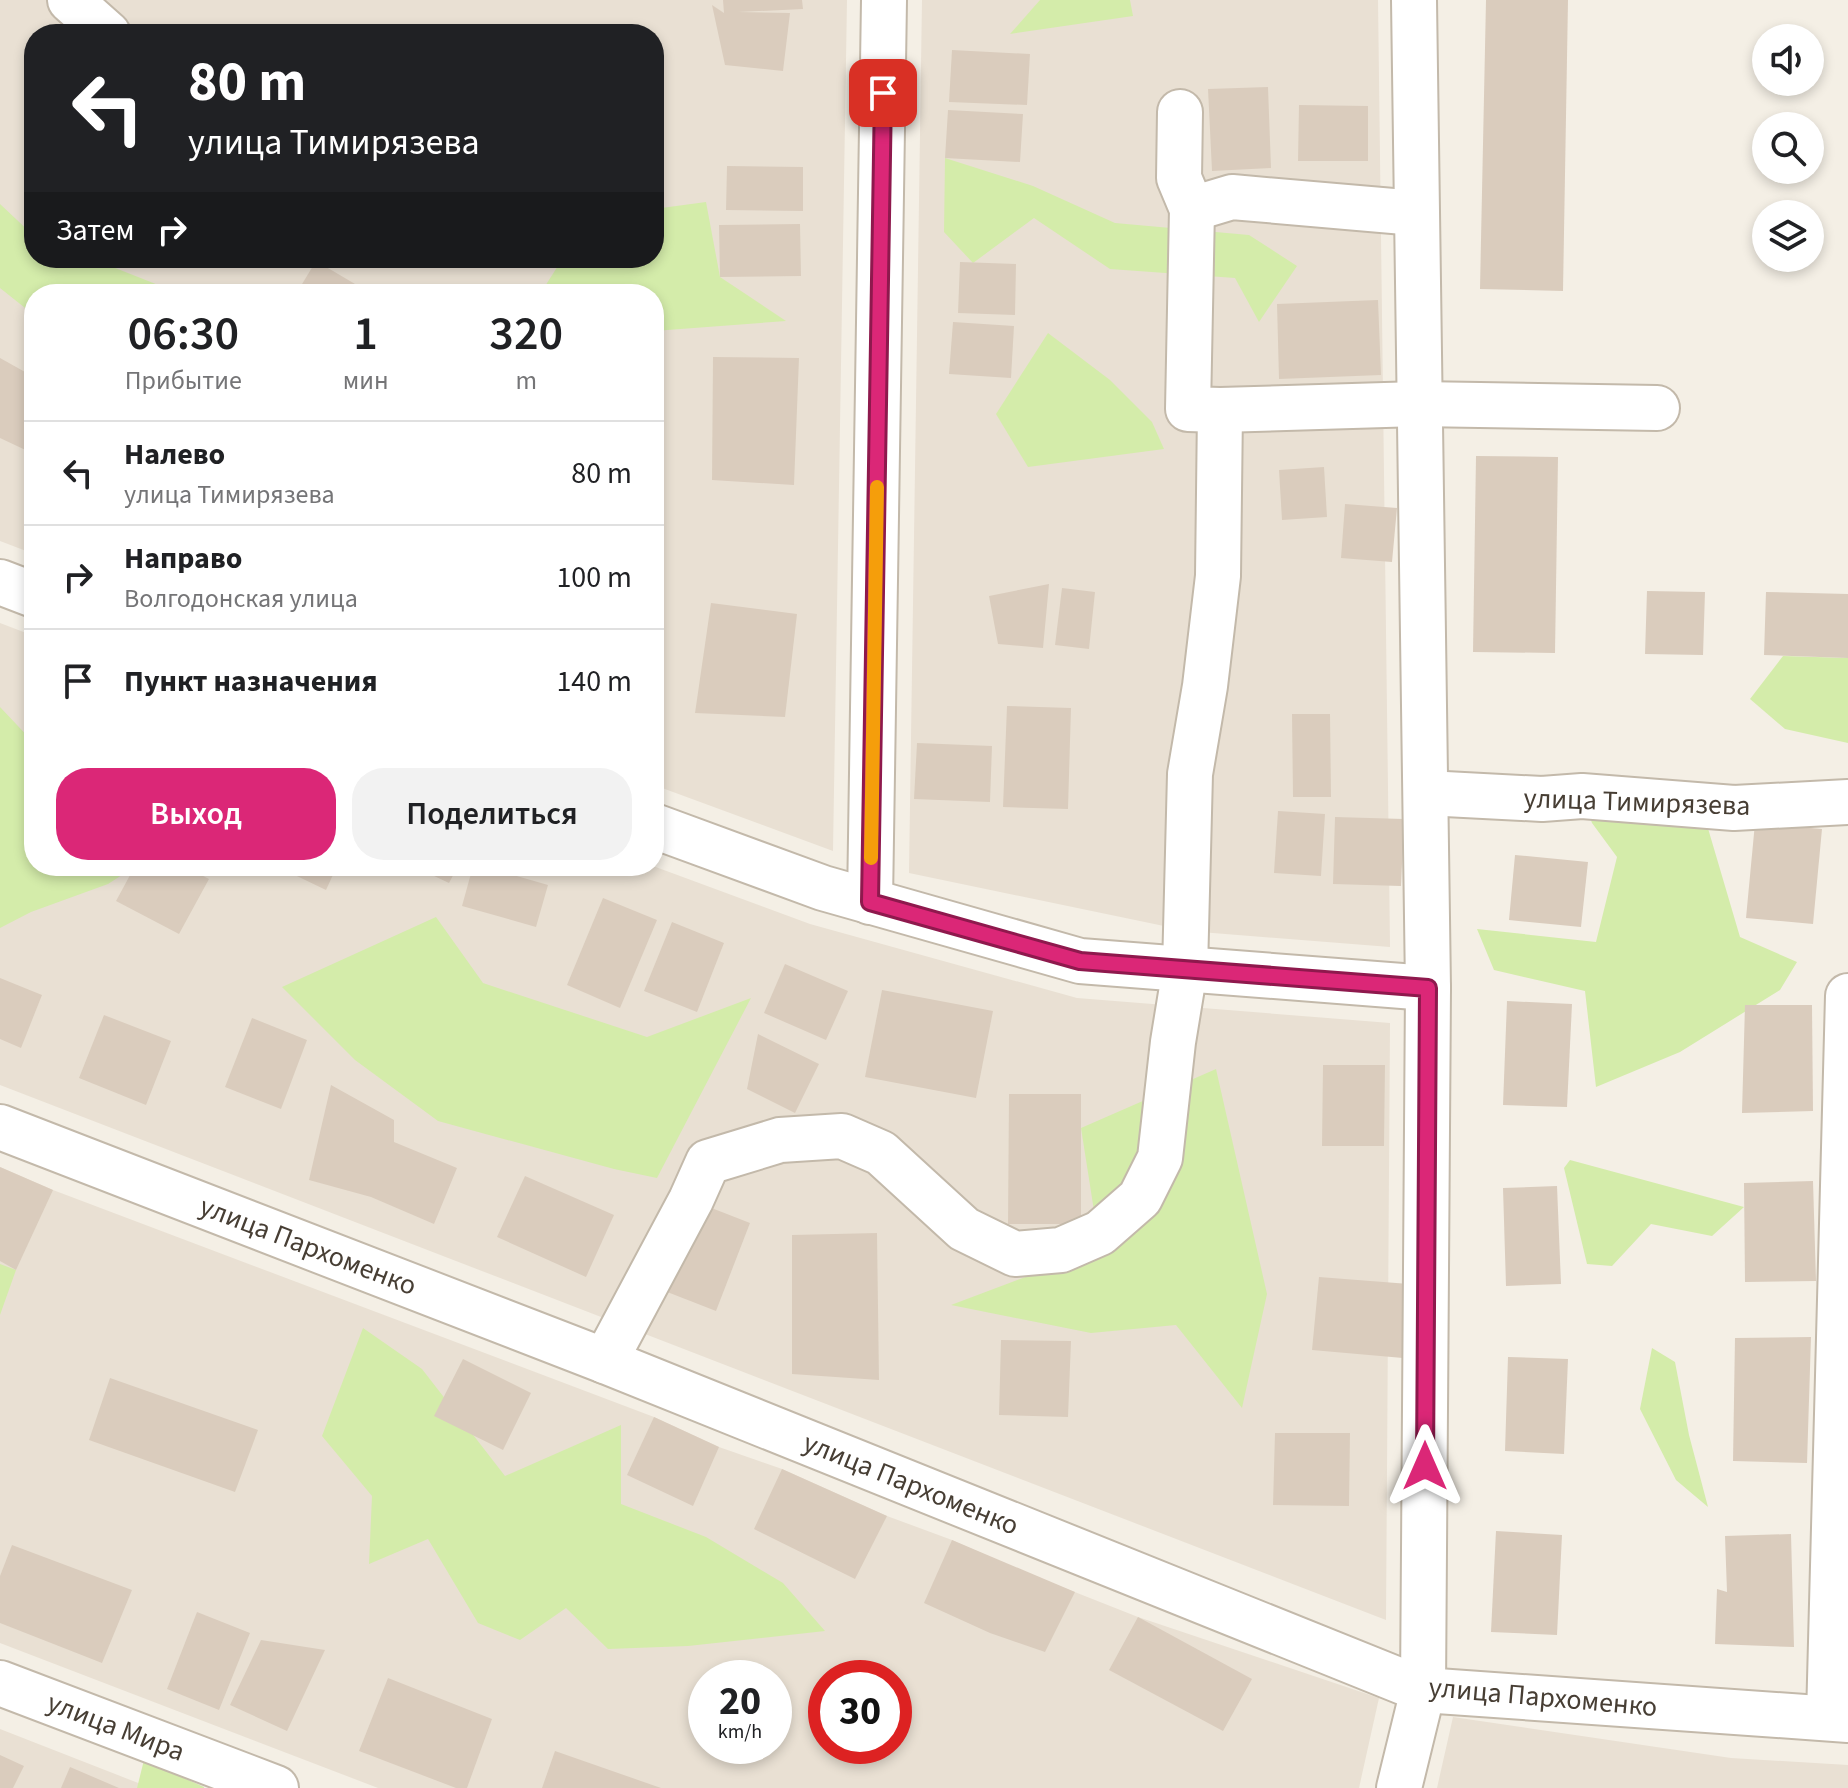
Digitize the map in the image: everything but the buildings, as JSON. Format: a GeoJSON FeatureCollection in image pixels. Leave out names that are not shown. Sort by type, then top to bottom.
{"type":"FeatureCollection","features":[{"type":"Feature","properties":{"kind":"street"},"geometry":{"type":"LineString","coordinates":[[70,0],[97,24]]}},
{"type":"Feature","properties":{"kind":"street"},"geometry":{"type":"LineString","coordinates":[[870,902],[884,0]]}},
{"type":"Feature","properties":{"kind":"street"},"geometry":{"type":"LineString","coordinates":[[1399,1788],[1423,1690],[1428,988],[1414,0]]}},
{"type":"Feature","properties":{"kind":"street"},"geometry":{"type":"LineString","coordinates":[[1180,112],[1179,178],[1192,209],[1188,409],[1418,404],[1657,408]]}},
{"type":"Feature","properties":{"kind":"street"},"geometry":{"type":"LineString","coordinates":[[1192,209],[1232,197],[1416,213]]}},
{"type":"Feature","properties":{"kind":"street"},"geometry":{"type":"LineString","coordinates":[[605,1361],[708,1162],[780,1140],[842,1136],[881,1153],[964,1229],[1015,1254],[1061,1250],[1100,1233],[1140,1198],[1160,1158],[1185,969],[1190,774],[1205,686],[1218,576],[1220,410]]}},
{"type":"Feature","properties":{"kind":"street"},"geometry":{"type":"LineString","coordinates":[[0,582],[24,591]]}},
{"type":"Feature","properties":{"kind":"street","name":"улица Тимирязева"},"geometry":{"type":"LineString","coordinates":[[1426,793],[1542,799],[1582,796],[1734,808],[1848,802]]}},
{"type":"Feature","properties":{"kind":"street"},"geometry":{"type":"LineString","coordinates":[[664,830],[823,888],[1080,961],[1428,988]]}},
{"type":"Feature","properties":{"kind":"street"},"geometry":{"type":"LineString","coordinates":[[1838,1719],[1848,996]]}},
{"type":"Feature","properties":{"kind":"street","name":"улица Пархоменко"},"geometry":{"type":"LineString","coordinates":[[0,1127],[605,1361],[1423,1690],[1838,1719]]}},
{"type":"Feature","properties":{"kind":"street","name":"улица Мира"},"geometry":{"type":"LineString","coordinates":[[0,1683],[276,1788]]}},
{"type":"Feature","properties":{"kind":"shaded area"},"geometry":{"type":"Polygon","coordinates":[[[0,0],[847,0],[833,851],[664,789],[664,284],[24,284],[24,550],[0,541],[0,0]]]}},
{"type":"Feature","properties":{"kind":"shaded area"},"geometry":{"type":"Polygon","coordinates":[[[922,0],[1378,0],[1390,947],[1188,931],[909,873],[922,0]]]}},
{"type":"Feature","properties":{"kind":"shaded area"},"geometry":{"type":"Polygon","coordinates":[[[0,623],[24,632],[24,876],[664,876],[664,870],[810,924],[1077,998],[1390,1023],[1386,1620],[0,1085],[0,623]]]}},
{"type":"Feature","properties":{"kind":"shaded area"},"geometry":{"type":"Polygon","coordinates":[[[0,1167],[53,1190],[654,1417],[719,1447],[782,1469],[887,1516],[1138,1617],[1379,1698],[1359,1788],[378,1788],[0,1643],[0,1167]]]}},
{"type":"Feature","properties":{"kind":"shaded area"},"geometry":{"type":"Polygon","coordinates":[[[1453,1717],[1731,1758],[1848,1765],[1848,1788],[1437,1788],[1453,1717]]]}},
{"type":"Feature","properties":{"kind":"shaded area"},"geometry":{"type":"Polygon","coordinates":[[[0,1729],[151,1788],[0,1788],[0,1729]]]}},
{"type":"Feature","properties":{"kind":"green space"},"geometry":{"type":"Polygon","coordinates":[[[1040,0],[1130,0],[1133,16],[1010,34],[1040,0]]]}},
{"type":"Feature","properties":{"kind":"green space"},"geometry":{"type":"Polygon","coordinates":[[[945,158],[1033,186],[1115,223],[1249,235],[1297,266],[1259,322],[1235,278],[1110,269],[1034,218],[973,263],[944,232],[945,158]]]}},
{"type":"Feature","properties":{"kind":"green space"},"geometry":{"type":"Polygon","coordinates":[[[706,202],[720,277],[786,321],[664,330],[664,284],[546,284],[557,268],[664,268],[664,208],[706,202]]]}},
{"type":"Feature","properties":{"kind":"green space"},"geometry":{"type":"Polygon","coordinates":[[[0,204],[24,227],[24,268],[115,268],[156,284],[24,284],[24,307],[0,288],[0,204]]]}},
{"type":"Feature","properties":{"kind":"green space"},"geometry":{"type":"Polygon","coordinates":[[[1048,333],[1110,380],[1152,422],[1164,449],[1028,467],[996,414],[1048,333]]]}},
{"type":"Feature","properties":{"kind":"green space"},"geometry":{"type":"Polygon","coordinates":[[[1783,656],[1848,658],[1848,743],[1785,729],[1750,699],[1783,656]]]}},
{"type":"Feature","properties":{"kind":"green space"},"geometry":{"type":"Polygon","coordinates":[[[0,707],[24,732],[24,876],[120,876],[108,884],[31,912],[0,928],[0,707]]]}},
{"type":"Feature","properties":{"kind":"green space"},"geometry":{"type":"Polygon","coordinates":[[[1582,796],[1707,825],[1740,937],[1797,962],[1780,990],[1680,1052],[1596,1087],[1585,991],[1494,970],[1477,929],[1596,942],[1617,857],[1592,823],[1582,796]]]}},
{"type":"Feature","properties":{"kind":"green space"},"geometry":{"type":"Polygon","coordinates":[[[436,917],[483,983],[647,1037],[751,998],[657,1178],[438,1121],[355,1060],[282,987],[436,917]]]}},
{"type":"Feature","properties":{"kind":"green space"},"geometry":{"type":"Polygon","coordinates":[[[1216,1069],[1267,1294],[1242,1408],[1176,1325],[1091,1333],[951,1305],[1100,1249],[1081,1128],[1216,1069]]]}},
{"type":"Feature","properties":{"kind":"green space"},"geometry":{"type":"Polygon","coordinates":[[[1570,1160],[1744,1207],[1712,1236],[1651,1224],[1612,1266],[1587,1264],[1564,1168],[1570,1160]]]}},
{"type":"Feature","properties":{"kind":"green space"},"geometry":{"type":"Polygon","coordinates":[[[0,1264],[16,1270],[0,1315],[0,1264]]]}},
{"type":"Feature","properties":{"kind":"green space"},"geometry":{"type":"Polygon","coordinates":[[[363,1328],[422,1369],[505,1476],[621,1425],[621,1504],[706,1537],[783,1583],[825,1631],[688,1646],[608,1649],[566,1608],[520,1640],[478,1623],[428,1539],[369,1564],[372,1496],[322,1436],[363,1328]]]}},
{"type":"Feature","properties":{"kind":"green space"},"geometry":{"type":"Polygon","coordinates":[[[1652,1348],[1675,1362],[1689,1435],[1708,1507],[1676,1480],[1640,1409],[1652,1348]]]}},
{"type":"Feature","properties":{"kind":"green space"},"geometry":{"type":"Polygon","coordinates":[[[144,1760],[204,1787],[204,1788],[137,1788],[144,1760]]]}},
{"type":"Feature","properties":{"kind":"slow traffic"},"geometry":{"type":"LineString","coordinates":[[871,858],[877,487]]}},
{"type":"Feature","properties":{"kind":"route"},"geometry":{"type":"LineString","coordinates":[[883,93],[870,902],[1080,961],[1428,988],[1425,1466]]}}]}
